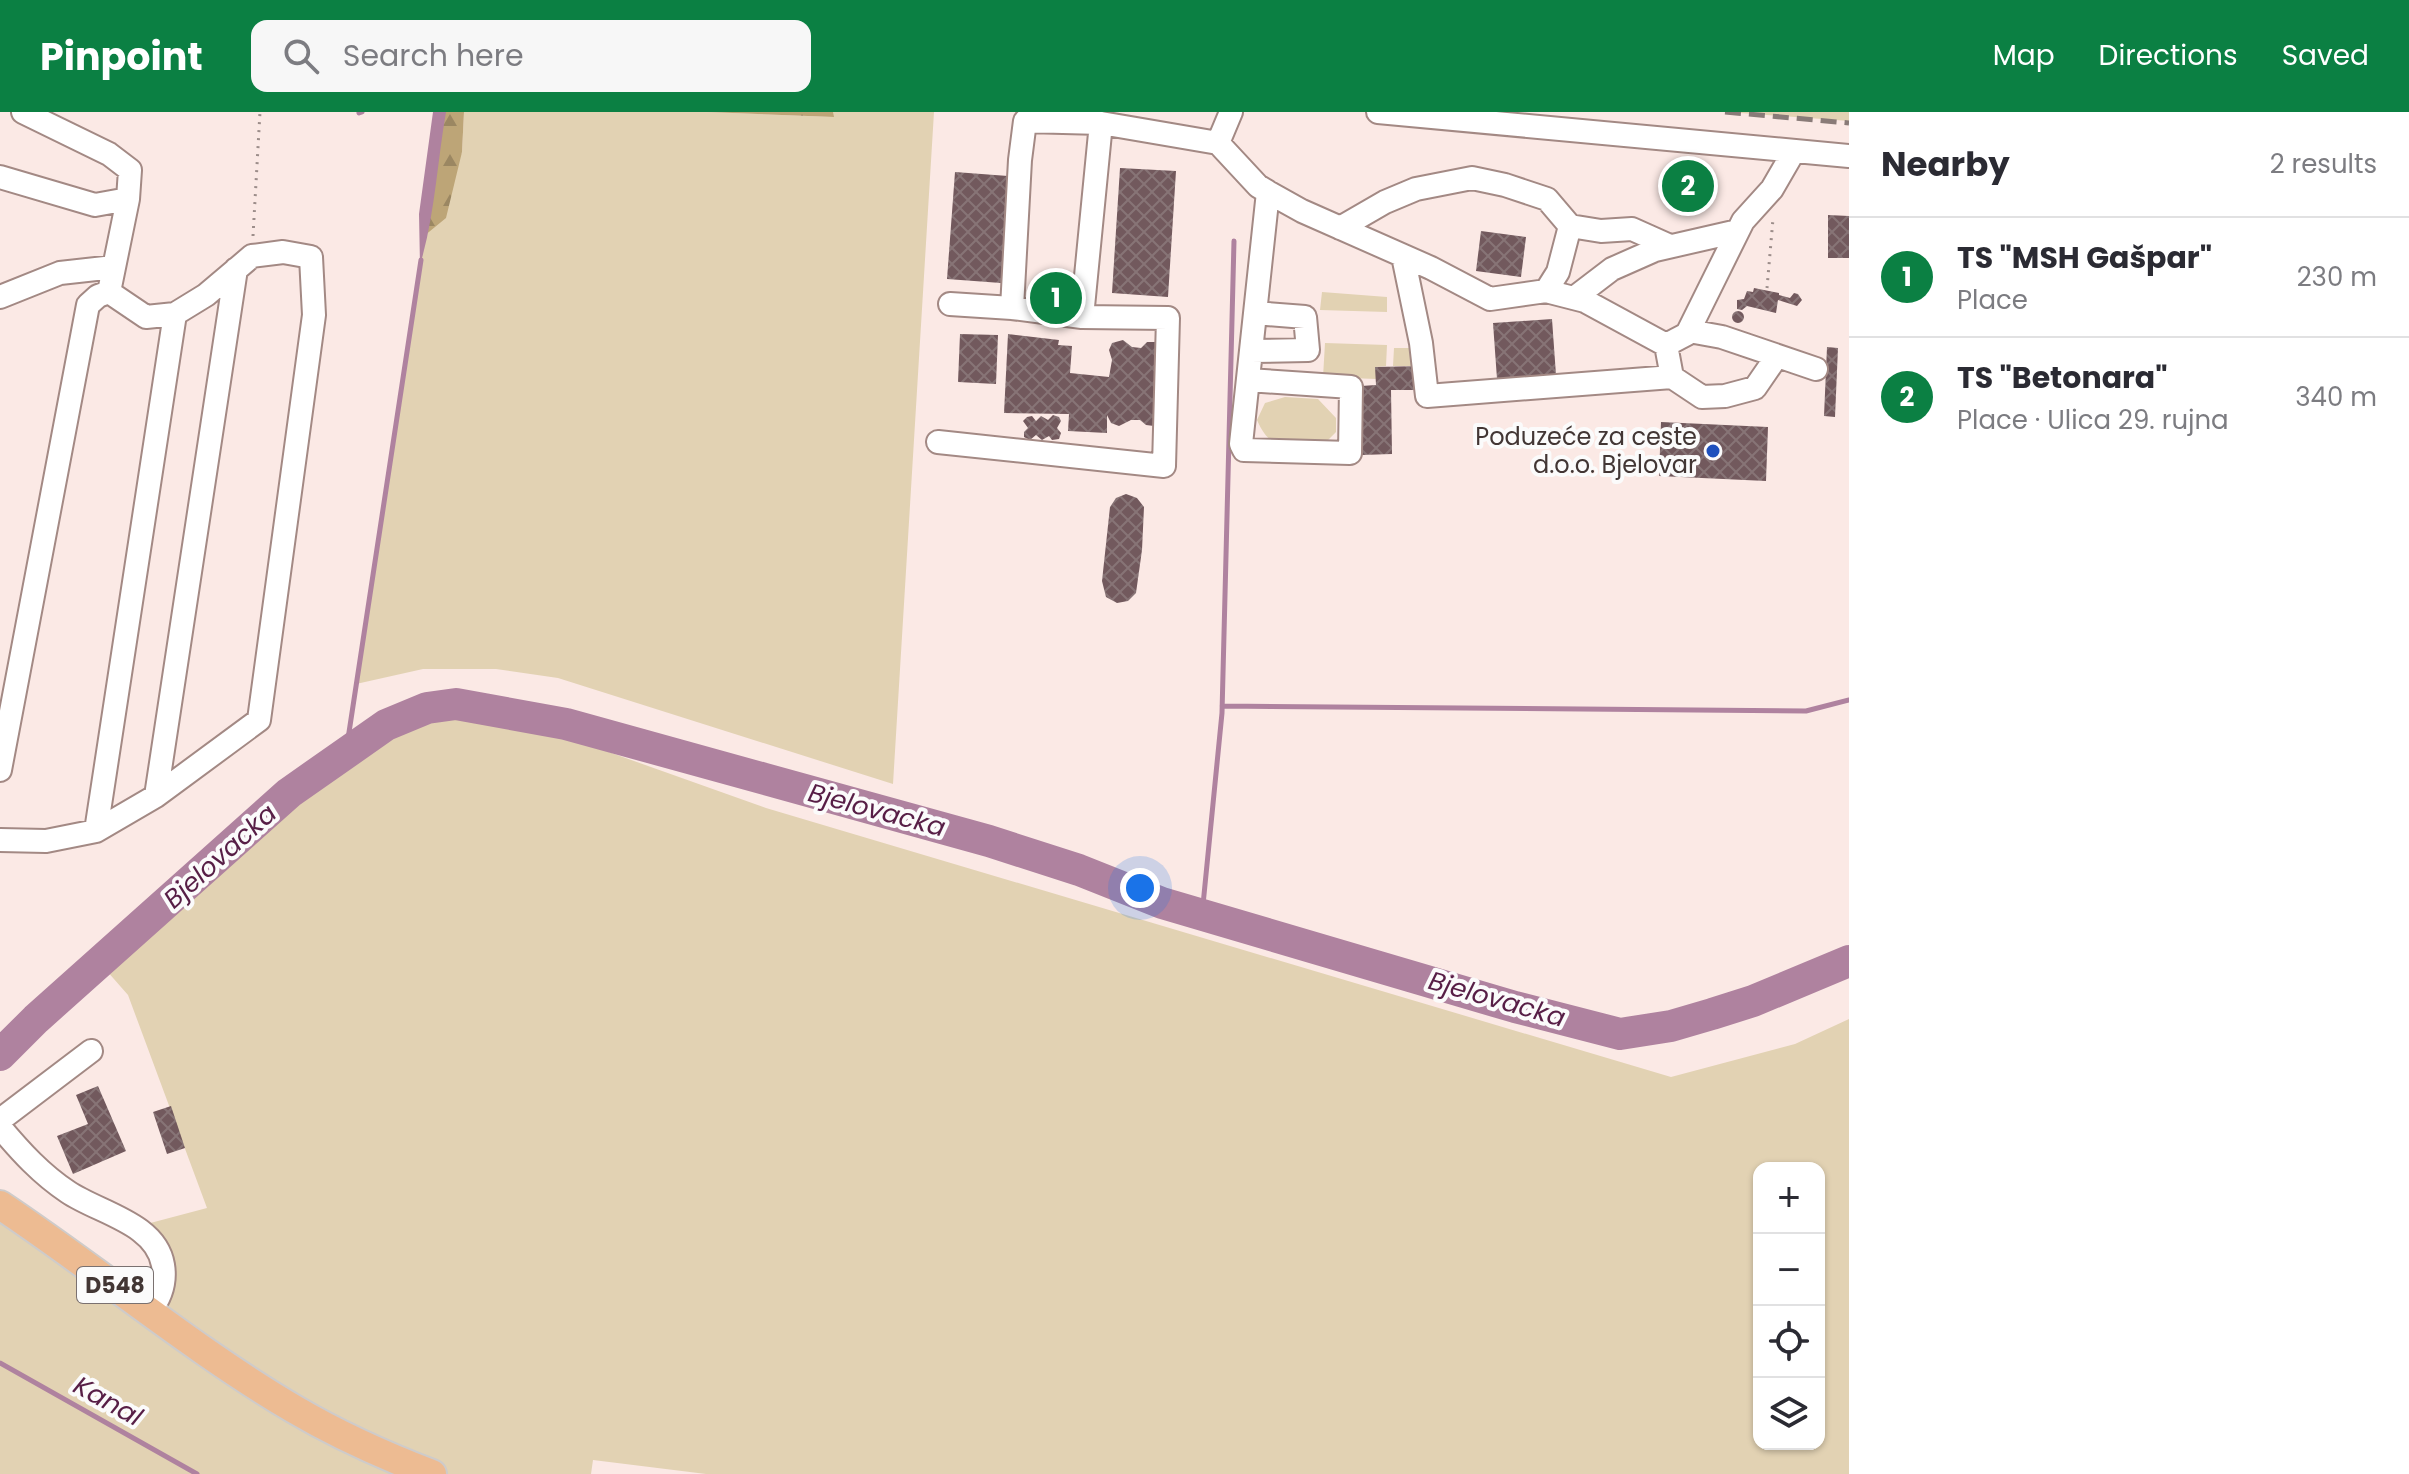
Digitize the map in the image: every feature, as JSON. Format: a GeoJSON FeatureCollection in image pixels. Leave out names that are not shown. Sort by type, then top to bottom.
{"type":"FeatureCollection","features":[{"type":"Feature","properties":{"kind":"main road","name":"D548"},"geometry":{"type":"LineString","coordinates":[[0,1205],[295,1410],[386,1457],[432,1474]]}},
{"type":"Feature","properties":{"kind":"street"},"geometry":{"type":"LineString","coordinates":[[23,112],[109,154],[130,170],[128,199],[109,292]]}},
{"type":"Feature","properties":{"kind":"street"},"geometry":{"type":"LineString","coordinates":[[1218,143],[1231,112]]}},
{"type":"Feature","properties":{"kind":"street"},"geometry":{"type":"LineString","coordinates":[[1378,112],[1849,156]]}},
{"type":"Feature","properties":{"kind":"street"},"geometry":{"type":"LineString","coordinates":[[1012,308],[1025,121],[1101,123],[1218,143],[1258,186],[1268,192],[1490,299],[1546,291],[1574,298],[1666,345]]}},
{"type":"Feature","properties":{"kind":"street"},"geometry":{"type":"LineString","coordinates":[[1082,317],[1101,123]]}},
{"type":"Feature","properties":{"kind":"street"},"geometry":{"type":"LineString","coordinates":[[1666,345],[1689,331],[1743,221],[1775,184],[1794,151]]}},
{"type":"Feature","properties":{"kind":"street"},"geometry":{"type":"LineString","coordinates":[[0,177],[95,205],[128,199]]}},
{"type":"Feature","properties":{"kind":"street"},"geometry":{"type":"LineString","coordinates":[[1340,228],[1385,202],[1416,189],[1472,178],[1547,199],[1570,226],[1601,231],[1632,229],[1670,246]]}},
{"type":"Feature","properties":{"kind":"street"},"geometry":{"type":"LineString","coordinates":[[1248,380],[1351,387],[1350,453],[1244,450],[1241,444],[1268,192]]}},
{"type":"Feature","properties":{"kind":"street"},"geometry":{"type":"LineString","coordinates":[[1546,291],[1558,272],[1570,226]]}},
{"type":"Feature","properties":{"kind":"street"},"geometry":{"type":"LineString","coordinates":[[1574,298],[1612,269],[1670,246],[1738,231]]}},
{"type":"Feature","properties":{"kind":"street"},"geometry":{"type":"LineString","coordinates":[[0,840],[46,841],[96,831],[156,796],[259,720],[314,315],[311,257],[283,252],[244,262],[206,295],[175,314],[146,317],[109,292]]}},
{"type":"Feature","properties":{"kind":"street"},"geometry":{"type":"LineString","coordinates":[[1403,256],[1421,343],[1427,396],[1672,377],[1702,397],[1725,396],[1755,388],[1777,356]]}},
{"type":"Feature","properties":{"kind":"street"},"geometry":{"type":"LineString","coordinates":[[156,796],[244,262]]}},
{"type":"Feature","properties":{"kind":"street"},"geometry":{"type":"LineString","coordinates":[[0,297],[60,273],[114,267]]}},
{"type":"Feature","properties":{"kind":"street"},"geometry":{"type":"LineString","coordinates":[[0,770],[88,305],[109,292]]}},
{"type":"Feature","properties":{"kind":"street"},"geometry":{"type":"LineString","coordinates":[[938,442],[1164,466],[1168,318],[1082,317],[950,304]]}},
{"type":"Feature","properties":{"kind":"street"},"geometry":{"type":"LineString","coordinates":[[1251,351],[1308,350],[1305,317],[1255,313]]}},
{"type":"Feature","properties":{"kind":"street"},"geometry":{"type":"LineString","coordinates":[[96,831],[175,314]]}},
{"type":"Feature","properties":{"kind":"street"},"geometry":{"type":"LineString","coordinates":[[1689,331],[1722,337],[1816,369]]}},
{"type":"Feature","properties":{"kind":"street"},"geometry":{"type":"LineString","coordinates":[[1666,345],[1672,377]]}},
{"type":"Feature","properties":{"kind":"street"},"geometry":{"type":"LineString","coordinates":[[0,1120],[91,1051]]}},
{"type":"Feature","properties":{"kind":"street"},"geometry":{"type":"LineString","coordinates":[[0,1127],[25,1157],[68,1192],[151,1238],[161,1252],[165,1274],[160,1297],[150,1311]]}},
{"type":"Feature","properties":{"kind":"path"},"geometry":{"type":"LineString","coordinates":[[244,262],[260,112]]}},
{"type":"Feature","properties":{"kind":"path"},"geometry":{"type":"LineString","coordinates":[[1767,288],[1775,184]]}},
{"type":"Feature","properties":{"kind":"shaded area"},"geometry":{"type":"Polygon","coordinates":[[[433,112],[446,112],[420,265],[419,214],[433,112]]]}},
{"type":"Feature","properties":{"kind":"shaded area"},"geometry":{"type":"Polygon","coordinates":[[[464,112],[707,112],[833,117],[833,112],[934,112],[893,784],[558,678],[496,669],[423,669],[356,684],[424,236],[462,152],[464,112]]]}},
{"type":"Feature","properties":{"kind":"shaded area"},"geometry":{"type":"Polygon","coordinates":[[[1727,112],[1849,112],[1849,121],[1727,112]]]}},
{"type":"Feature","properties":{"kind":"shaded area"},"geometry":{"type":"Polygon","coordinates":[[[1322,292],[1387,297],[1387,312],[1320,310],[1322,292]]]}},
{"type":"Feature","properties":{"kind":"shaded area"},"geometry":{"type":"Polygon","coordinates":[[[1325,343],[1387,345],[1386,366],[1376,367],[1376,379],[1323,377],[1325,343]]]}},
{"type":"Feature","properties":{"kind":"shaded area"},"geometry":{"type":"Polygon","coordinates":[[[1394,348],[1417,348],[1418,366],[1393,366],[1394,348]]]}},
{"type":"Feature","properties":{"kind":"shaded area"},"geometry":{"type":"Polygon","coordinates":[[[1285,397],[1318,399],[1336,418],[1336,432],[1324,444],[1284,446],[1269,439],[1257,420],[1265,403],[1285,397]]]}},
{"type":"Feature","properties":{"kind":"shaded area"},"geometry":{"type":"Polygon","coordinates":[[[456,704],[488,709],[766,808],[1671,1077],[1795,1044],[1849,1019],[1849,1474],[706,1474],[593,1460],[591,1474],[0,1474],[0,1207],[155,1315],[172,1281],[139,1226],[207,1208],[128,995],[99,962],[321,768],[374,732],[400,718],[430,708],[456,704]]]}},
{"type":"Feature","properties":{"kind":"green space"},"geometry":{"type":"Polygon","coordinates":[[[441,112],[464,112],[462,152],[446,218],[424,236],[441,112]]]}},
{"type":"Feature","properties":{"kind":"green space"},"geometry":{"type":"Polygon","coordinates":[[[707,112],[833,112],[834,117],[707,112]]]}},
{"type":"Feature","properties":{"kind":"building"},"geometry":{"type":"Polygon","coordinates":[[[1120,168],[1176,171],[1168,297],[1112,293],[1120,168]]]}},
{"type":"Feature","properties":{"kind":"building"},"geometry":{"type":"Polygon","coordinates":[[[955,172],[1008,176],[1001,283],[947,279],[955,172]]]}},
{"type":"Feature","properties":{"kind":"building"},"geometry":{"type":"Polygon","coordinates":[[[1682,181],[1694,183],[1693,191],[1681,189],[1682,181]]]}},
{"type":"Feature","properties":{"kind":"building"},"geometry":{"type":"Polygon","coordinates":[[[1828,215],[1849,216],[1849,258],[1828,258],[1828,215]]]}},
{"type":"Feature","properties":{"kind":"building"},"geometry":{"type":"Polygon","coordinates":[[[1481,231],[1526,237],[1521,277],[1476,271],[1481,231]]]}},
{"type":"Feature","properties":{"kind":"building"},"geometry":{"type":"Polygon","coordinates":[[[1754,288],[1790,298],[1794,293],[1798,294],[1802,300],[1797,306],[1778,300],[1776,313],[1747,306],[1737,309],[1737,300],[1744,299],[1747,291],[1753,292],[1754,288]]]}},
{"type":"Feature","properties":{"kind":"building"},"geometry":{"type":"Polygon","coordinates":[[[1048,290],[1066,291],[1065,306],[1047,305],[1048,290]]]}},
{"type":"Feature","properties":{"kind":"building"},"geometry":{"type":"Polygon","coordinates":[[[1738,311],[1744,317],[1738,323],[1732,317],[1738,311]]]}},
{"type":"Feature","properties":{"kind":"building"},"geometry":{"type":"Polygon","coordinates":[[[1552,319],[1556,375],[1497,379],[1493,323],[1552,319]]]}},
{"type":"Feature","properties":{"kind":"building"},"geometry":{"type":"Polygon","coordinates":[[[960,334],[998,335],[996,384],[958,382],[960,334]]]}},
{"type":"Feature","properties":{"kind":"building"},"geometry":{"type":"Polygon","coordinates":[[[1008,334],[1059,340],[1058,345],[1072,346],[1070,373],[1109,377],[1112,343],[1123,340],[1132,347],[1141,348],[1147,342],[1158,342],[1154,426],[1131,420],[1119,426],[1111,423],[1107,415],[1107,433],[1068,431],[1069,414],[1004,413],[1008,334]]]}},
{"type":"Feature","properties":{"kind":"building"},"geometry":{"type":"Polygon","coordinates":[[[1827,347],[1838,348],[1835,417],[1824,416],[1827,347]]]}},
{"type":"Feature","properties":{"kind":"building"},"geometry":{"type":"Polygon","coordinates":[[[1422,366],[1422,390],[1391,390],[1392,454],[1362,455],[1361,386],[1376,385],[1375,367],[1422,366]]]}},
{"type":"Feature","properties":{"kind":"building"},"geometry":{"type":"Polygon","coordinates":[[[1053,415],[1061,421],[1057,428],[1061,433],[1059,439],[1052,440],[1049,436],[1042,440],[1036,435],[1030,440],[1024,437],[1028,428],[1023,421],[1027,417],[1032,416],[1036,421],[1041,416],[1048,420],[1053,415]]]}},
{"type":"Feature","properties":{"kind":"building","name":"Poduzeće za ceste d.o.o. Bjelovar"},"geometry":{"type":"Polygon","coordinates":[[[1661,422],[1768,427],[1766,481],[1659,476],[1661,422]]]}},
{"type":"Feature","properties":{"kind":"building"},"geometry":{"type":"Polygon","coordinates":[[[1126,494],[1137,498],[1144,507],[1142,550],[1136,593],[1128,601],[1117,603],[1106,597],[1102,581],[1110,507],[1116,498],[1126,494]]]}},
{"type":"Feature","properties":{"kind":"building"},"geometry":{"type":"Polygon","coordinates":[[[98,1086],[126,1151],[73,1174],[57,1136],[88,1124],[76,1095],[98,1086]]]}},
{"type":"Feature","properties":{"kind":"building"},"geometry":{"type":"Polygon","coordinates":[[[171,1106],[185,1148],[167,1154],[153,1112],[171,1106]]]}},
{"type":"Feature","properties":{"kind":"waterway"},"geometry":{"type":"LineString","coordinates":[[1202,915],[1222,713],[1234,241]]}},
{"type":"Feature","properties":{"kind":"waterway"},"geometry":{"type":"LineString","coordinates":[[346,752],[421,260]]}},
{"type":"Feature","properties":{"kind":"waterway"},"geometry":{"type":"LineString","coordinates":[[1222,706],[1806,711],[1849,700]]}},
{"type":"Feature","properties":{"kind":"waterway","name":"Bjelovacka"},"geometry":{"type":"LineString","coordinates":[[0,1055],[36,1019],[289,793],[386,725],[427,708],[456,704],[566,724],[989,841],[1079,870],[1162,903],[1515,1007],[1620,1034],[1671,1026],[1753,1001],[1849,961]]}},
{"type":"Feature","properties":{"kind":"waterway","name":"Kanal"},"geometry":{"type":"LineString","coordinates":[[0,1363],[197,1474]]}},
{"type":"Feature","properties":{"kind":"railway"},"geometry":{"type":"LineString","coordinates":[[1725,112],[1849,123]]}},
{"type":"Feature","properties":{"kind":"place","name":"TS \"Betonara\""},"geometry":{"type":"Point","coordinates":[1688,186]}},
{"type":"Feature","properties":{"kind":"place","name":"TS \"MSH Gašpar\""},"geometry":{"type":"Point","coordinates":[1056,298]}},
{"type":"Feature","properties":{"kind":"place","name":"Poduzeće za ceste d.o.o. Bjelovar"},"geometry":{"type":"Point","coordinates":[1713,451]}}]}
